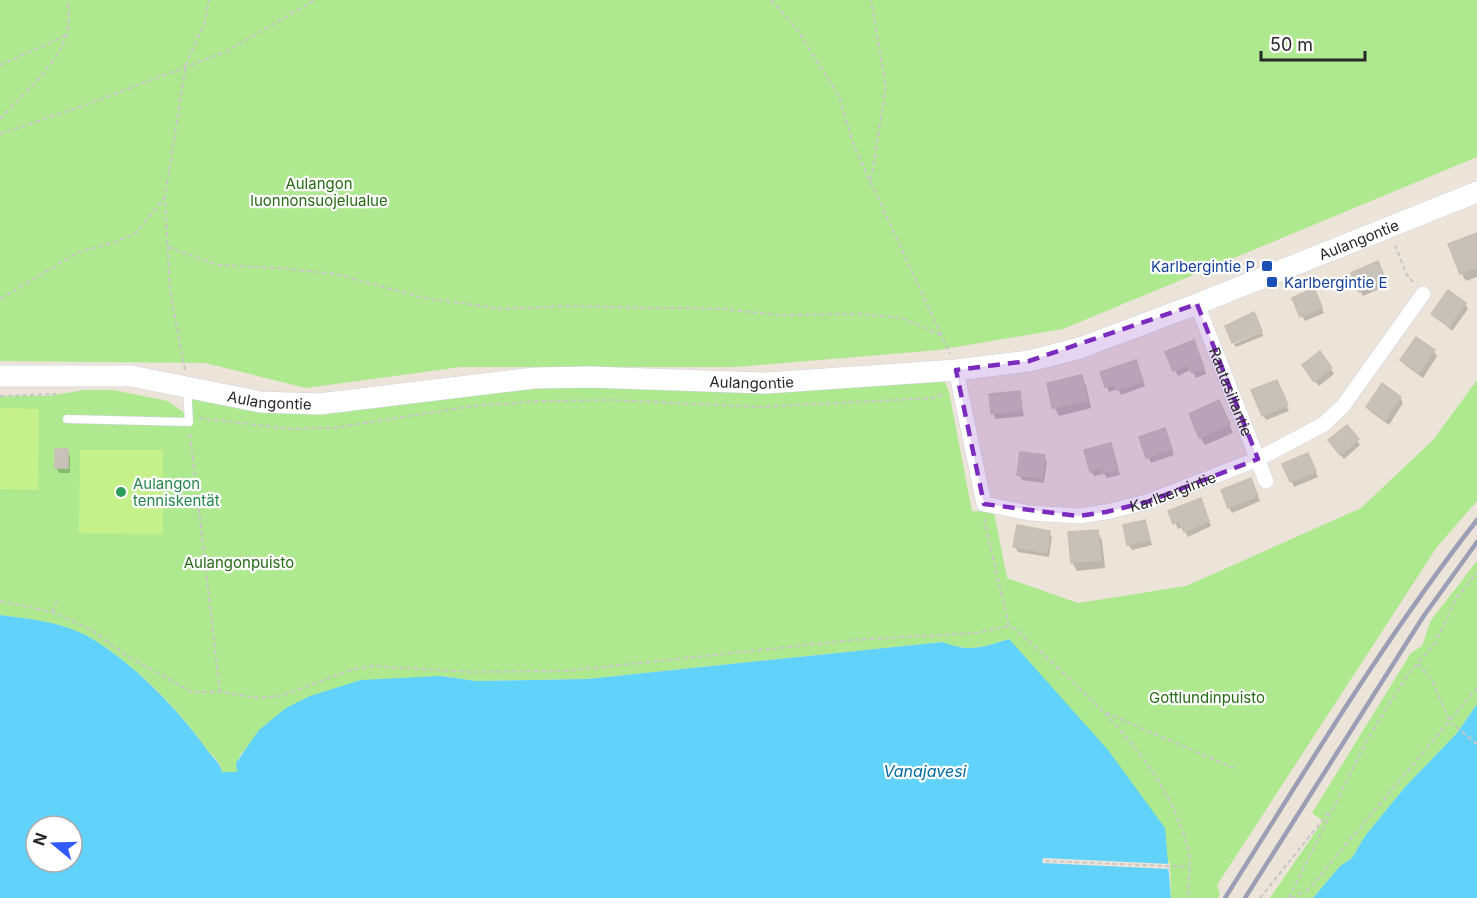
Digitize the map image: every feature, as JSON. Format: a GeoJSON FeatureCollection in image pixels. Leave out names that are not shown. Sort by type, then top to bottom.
{"type":"FeatureCollection","features":[{"type":"Feature","properties":{"kind":"main road","name":"Aulangontie"},"geometry":{"type":"LineString","coordinates":[[0,376],[67,374],[131,376],[261,402],[319,404],[534,378],[590,377],[766,383],[959,379],[1080,348],[1197,304],[1477,192]]}},
{"type":"Feature","properties":{"kind":"street","name":"Karlbergintie"},"geometry":{"type":"LineString","coordinates":[[984,504],[1030,513],[1078,516],[1097,513],[1147,502],[1258,459],[1324,424],[1330,418],[1379,357],[1419,289]]}},
{"type":"Feature","properties":{"kind":"street","name":"Rautasillantie"},"geometry":{"type":"LineString","coordinates":[[1197,304],[1266,481]]}},
{"type":"Feature","properties":{"kind":"street"},"geometry":{"type":"LineString","coordinates":[[959,379],[984,504]]}},
{"type":"Feature","properties":{"kind":"lane"},"geometry":{"type":"LineString","coordinates":[[67,419],[188,419],[188,387]]}},
{"type":"Feature","properties":{"kind":"path"},"geometry":{"type":"LineString","coordinates":[[0,119],[38,81],[69,34],[67,0]]}},
{"type":"Feature","properties":{"kind":"path"},"geometry":{"type":"LineString","coordinates":[[188,387],[170,291],[165,197],[186,64],[205,22],[209,0]]}},
{"type":"Feature","properties":{"kind":"path"},"geometry":{"type":"LineString","coordinates":[[0,134],[80,107],[186,64],[225,52],[315,0]]}},
{"type":"Feature","properties":{"kind":"path"},"geometry":{"type":"LineString","coordinates":[[771,0],[796,28],[839,96],[854,146],[959,379]]}},
{"type":"Feature","properties":{"kind":"path"},"geometry":{"type":"LineString","coordinates":[[870,183],[886,87],[871,0]]}},
{"type":"Feature","properties":{"kind":"path"},"geometry":{"type":"LineString","coordinates":[[0,65],[69,34]]}},
{"type":"Feature","properties":{"kind":"path"},"geometry":{"type":"LineString","coordinates":[[0,299],[77,253],[117,242],[136,233],[165,197]]}},
{"type":"Feature","properties":{"kind":"path"},"geometry":{"type":"LineString","coordinates":[[168,247],[217,265],[336,274],[423,298],[503,309],[575,306],[723,309],[778,315],[861,314],[902,318],[940,335]]}},
{"type":"Feature","properties":{"kind":"path"},"geometry":{"type":"LineString","coordinates":[[1397,250],[1407,274],[1419,289]]}},
{"type":"Feature","properties":{"kind":"path","name":"Aulangontie"},"geometry":{"type":"LineString","coordinates":[[188,419],[291,429],[333,428],[472,406],[542,401],[612,400],[760,407],[933,398],[959,379]]}},
{"type":"Feature","properties":{"kind":"path"},"geometry":{"type":"LineString","coordinates":[[0,396],[62,393]]}},
{"type":"Feature","properties":{"kind":"path"},"geometry":{"type":"LineString","coordinates":[[188,419],[220,692]]}},
{"type":"Feature","properties":{"kind":"path"},"geometry":{"type":"LineString","coordinates":[[984,504],[984,520],[1009,626]]}},
{"type":"Feature","properties":{"kind":"path"},"geometry":{"type":"LineString","coordinates":[[1290,898],[1332,807],[1366,742],[1417,663],[1435,643],[1457,597],[1477,573]]}},
{"type":"Feature","properties":{"kind":"path"},"geometry":{"type":"LineString","coordinates":[[0,601],[52,612],[90,629],[129,657],[192,692],[220,692],[258,698],[280,696],[351,670],[371,666],[471,672],[566,671],[853,640],[976,633],[1009,626],[1019,632],[1104,711],[1149,766],[1189,849],[1189,898]]}},
{"type":"Feature","properties":{"kind":"path"},"geometry":{"type":"LineString","coordinates":[[52,612],[57,601]]}},
{"type":"Feature","properties":{"kind":"path"},"geometry":{"type":"LineString","coordinates":[[1417,663],[1432,680],[1450,722],[1477,744]]}},
{"type":"Feature","properties":{"kind":"path"},"geometry":{"type":"LineString","coordinates":[[1290,898],[1309,889],[1332,858],[1394,791],[1477,688]]}},
{"type":"Feature","properties":{"kind":"path"},"geometry":{"type":"LineString","coordinates":[[1104,711],[1236,769]]}},
{"type":"Feature","properties":{"kind":"path"},"geometry":{"type":"LineString","coordinates":[[1260,898],[1332,807]]}},
{"type":"Feature","properties":{"kind":"path"},"geometry":{"type":"LineString","coordinates":[[1045,861],[1190,867]]}},
{"type":"Feature","properties":{"kind":"highlighted area"},"geometry":{"type":"Polygon","coordinates":[[[1197,304],[1258,459],[1147,502],[1106,512],[1078,516],[984,504],[956,370],[1029,361],[1197,304]]]}},
{"type":"Feature","properties":{"kind":"green space","name":"Aulangon luonnonsuojelualue"},"geometry":{"type":"Polygon","coordinates":[[[0,0],[1477,0],[1477,157],[1063,329],[939,350],[735,367],[461,367],[306,388],[205,363],[0,361],[0,0]]]}},
{"type":"Feature","properties":{"kind":"green space","name":"Aulangonpuisto"},"geometry":{"type":"Polygon","coordinates":[[[944,379],[949,392],[972,511],[994,512],[1007,578],[1078,603],[1186,586],[1361,508],[1433,440],[1477,380],[1477,501],[1437,547],[1217,885],[1220,894],[1218,898],[1171,898],[1170,864],[1009,639],[976,648],[943,642],[587,679],[475,681],[441,676],[242,752],[237,763],[237,772],[222,772],[218,761],[168,701],[137,672],[105,647],[68,628],[0,615],[0,396],[49,396],[84,390],[113,390],[168,401],[187,415],[188,398],[521,387],[944,379]]]}},
{"type":"Feature","properties":{"kind":"green space"},"geometry":{"type":"Polygon","coordinates":[[[0,408],[39,409],[38,490],[0,489],[0,408]]]}},
{"type":"Feature","properties":{"kind":"green space","name":"Aulangon tenniskentät"},"geometry":{"type":"Polygon","coordinates":[[[80,450],[163,450],[163,534],[79,533],[80,450]]]}},
{"type":"Feature","properties":{"kind":"green space"},"geometry":{"type":"Polygon","coordinates":[[[1477,561],[1477,704],[1457,733],[1405,787],[1365,836],[1352,858],[1340,866],[1313,898],[1270,898],[1323,821],[1312,813],[1411,653],[1422,646],[1431,620],[1477,561]]]}},
{"type":"Feature","properties":{"kind":"water","name":"Vanajavesi"},"geometry":{"type":"Polygon","coordinates":[[[0,615],[68,628],[105,647],[137,672],[167,701],[194,732],[222,772],[237,772],[236,763],[259,730],[286,708],[310,696],[361,680],[441,676],[475,681],[587,679],[943,642],[976,648],[1009,639],[1108,750],[1165,828],[1171,898],[0,898],[0,615]]]}},
{"type":"Feature","properties":{"kind":"water"},"geometry":{"type":"Polygon","coordinates":[[[1477,704],[1477,898],[1313,898],[1340,866],[1352,858],[1365,836],[1405,787],[1457,733],[1477,704]]]}},
{"type":"Feature","properties":{"kind":"pier"},"geometry":{"type":"Polygon","coordinates":[[[1043,858],[1170,864],[1170,869],[1042,863],[1043,858]]]}},
{"type":"Feature","properties":{"kind":"building"},"geometry":{"type":"Polygon","coordinates":[[[1477,233],[1477,267],[1460,274],[1448,244],[1477,233]]]}},
{"type":"Feature","properties":{"kind":"building"},"geometry":{"type":"Polygon","coordinates":[[[1378,261],[1386,280],[1359,292],[1351,273],[1378,261]]]}},
{"type":"Feature","properties":{"kind":"building"},"geometry":{"type":"Polygon","coordinates":[[[1314,288],[1322,307],[1300,317],[1292,298],[1314,288]]]}},
{"type":"Feature","properties":{"kind":"building"},"geometry":{"type":"Polygon","coordinates":[[[1448,290],[1466,303],[1449,327],[1431,314],[1448,290]]]}},
{"type":"Feature","properties":{"kind":"building"},"geometry":{"type":"Polygon","coordinates":[[[1254,312],[1262,331],[1232,343],[1225,326],[1254,312]]]}},
{"type":"Feature","properties":{"kind":"building"},"geometry":{"type":"Polygon","coordinates":[[[1416,337],[1435,350],[1419,373],[1400,360],[1416,337]]]}},
{"type":"Feature","properties":{"kind":"building"},"geometry":{"type":"Polygon","coordinates":[[[1194,340],[1204,368],[1192,373],[1188,365],[1173,371],[1165,352],[1194,340]]]}},
{"type":"Feature","properties":{"kind":"building"},"geometry":{"type":"Polygon","coordinates":[[[1320,351],[1332,368],[1314,382],[1302,365],[1320,351]]]}},
{"type":"Feature","properties":{"kind":"building"},"geometry":{"type":"Polygon","coordinates":[[[1136,360],[1143,381],[1117,390],[1114,384],[1105,387],[1100,372],[1136,360]]]}},
{"type":"Feature","properties":{"kind":"building"},"geometry":{"type":"Polygon","coordinates":[[[1082,375],[1087,400],[1052,408],[1047,383],[1082,375]]]}},
{"type":"Feature","properties":{"kind":"building"},"geometry":{"type":"Polygon","coordinates":[[[1277,380],[1288,405],[1262,416],[1251,390],[1277,380]]]}},
{"type":"Feature","properties":{"kind":"building"},"geometry":{"type":"Polygon","coordinates":[[[1382,383],[1401,397],[1385,420],[1366,407],[1382,383]]]}},
{"type":"Feature","properties":{"kind":"building"},"geometry":{"type":"Polygon","coordinates":[[[1020,391],[1022,410],[991,414],[989,394],[1020,391]]]}},
{"type":"Feature","properties":{"kind":"building"},"geometry":{"type":"Polygon","coordinates":[[[1219,400],[1230,424],[1199,438],[1189,414],[1219,400]]]}},
{"type":"Feature","properties":{"kind":"building"},"geometry":{"type":"Polygon","coordinates":[[[1347,425],[1359,439],[1340,455],[1328,440],[1347,425]]]}},
{"type":"Feature","properties":{"kind":"building"},"geometry":{"type":"Polygon","coordinates":[[[1165,428],[1172,449],[1146,458],[1139,437],[1165,428]]]}},
{"type":"Feature","properties":{"kind":"building"},"geometry":{"type":"Polygon","coordinates":[[[1111,443],[1118,469],[1102,473],[1101,468],[1090,472],[1084,450],[1111,443]]]}},
{"type":"Feature","properties":{"kind":"building"},"geometry":{"type":"Polygon","coordinates":[[[55,449],[68,449],[68,468],[55,468],[55,449]]]}},
{"type":"Feature","properties":{"kind":"building"},"geometry":{"type":"Polygon","coordinates":[[[1020,452],[1045,455],[1042,478],[1017,475],[1020,452]]]}},
{"type":"Feature","properties":{"kind":"building"},"geometry":{"type":"Polygon","coordinates":[[[1308,453],[1316,471],[1290,482],[1282,464],[1308,453]]]}},
{"type":"Feature","properties":{"kind":"building"},"geometry":{"type":"Polygon","coordinates":[[[1251,478],[1258,496],[1228,508],[1221,490],[1251,478]]]}},
{"type":"Feature","properties":{"kind":"building"},"geometry":{"type":"Polygon","coordinates":[[[1201,498],[1209,521],[1184,532],[1179,522],[1173,524],[1168,511],[1201,498]]]}},
{"type":"Feature","properties":{"kind":"building"},"geometry":{"type":"Polygon","coordinates":[[[1145,520],[1150,540],[1127,545],[1123,525],[1145,520]]]}},
{"type":"Feature","properties":{"kind":"building"},"geometry":{"type":"Polygon","coordinates":[[[1017,525],[1050,531],[1047,553],[1013,547],[1017,525]]]}},
{"type":"Feature","properties":{"kind":"building"},"geometry":{"type":"Polygon","coordinates":[[[1098,530],[1101,560],[1071,563],[1068,532],[1098,530]]]}},
{"type":"Feature","properties":{"kind":"railway"},"geometry":{"type":"LineString","coordinates":[[1225,898],[1378,658],[1477,520]]}},
{"type":"Feature","properties":{"kind":"railway"},"geometry":{"type":"LineString","coordinates":[[1245,898],[1423,617],[1477,542]]}},
{"type":"Feature","properties":{"kind":"place","name":"Karlbergintie P"},"geometry":{"type":"Point","coordinates":[1267,266]}},
{"type":"Feature","properties":{"kind":"place","name":"Karlbergintie E"},"geometry":{"type":"Point","coordinates":[1272,282]}},
{"type":"Feature","properties":{"kind":"place","name":"Aulangon tenniskentät"},"geometry":{"type":"Point","coordinates":[121,492]}},
{"type":"Feature","properties":{"kind":"park label","name":"Gottlundinpuisto"},"geometry":{"type":"Point","coordinates":[1207,697]}}]}
